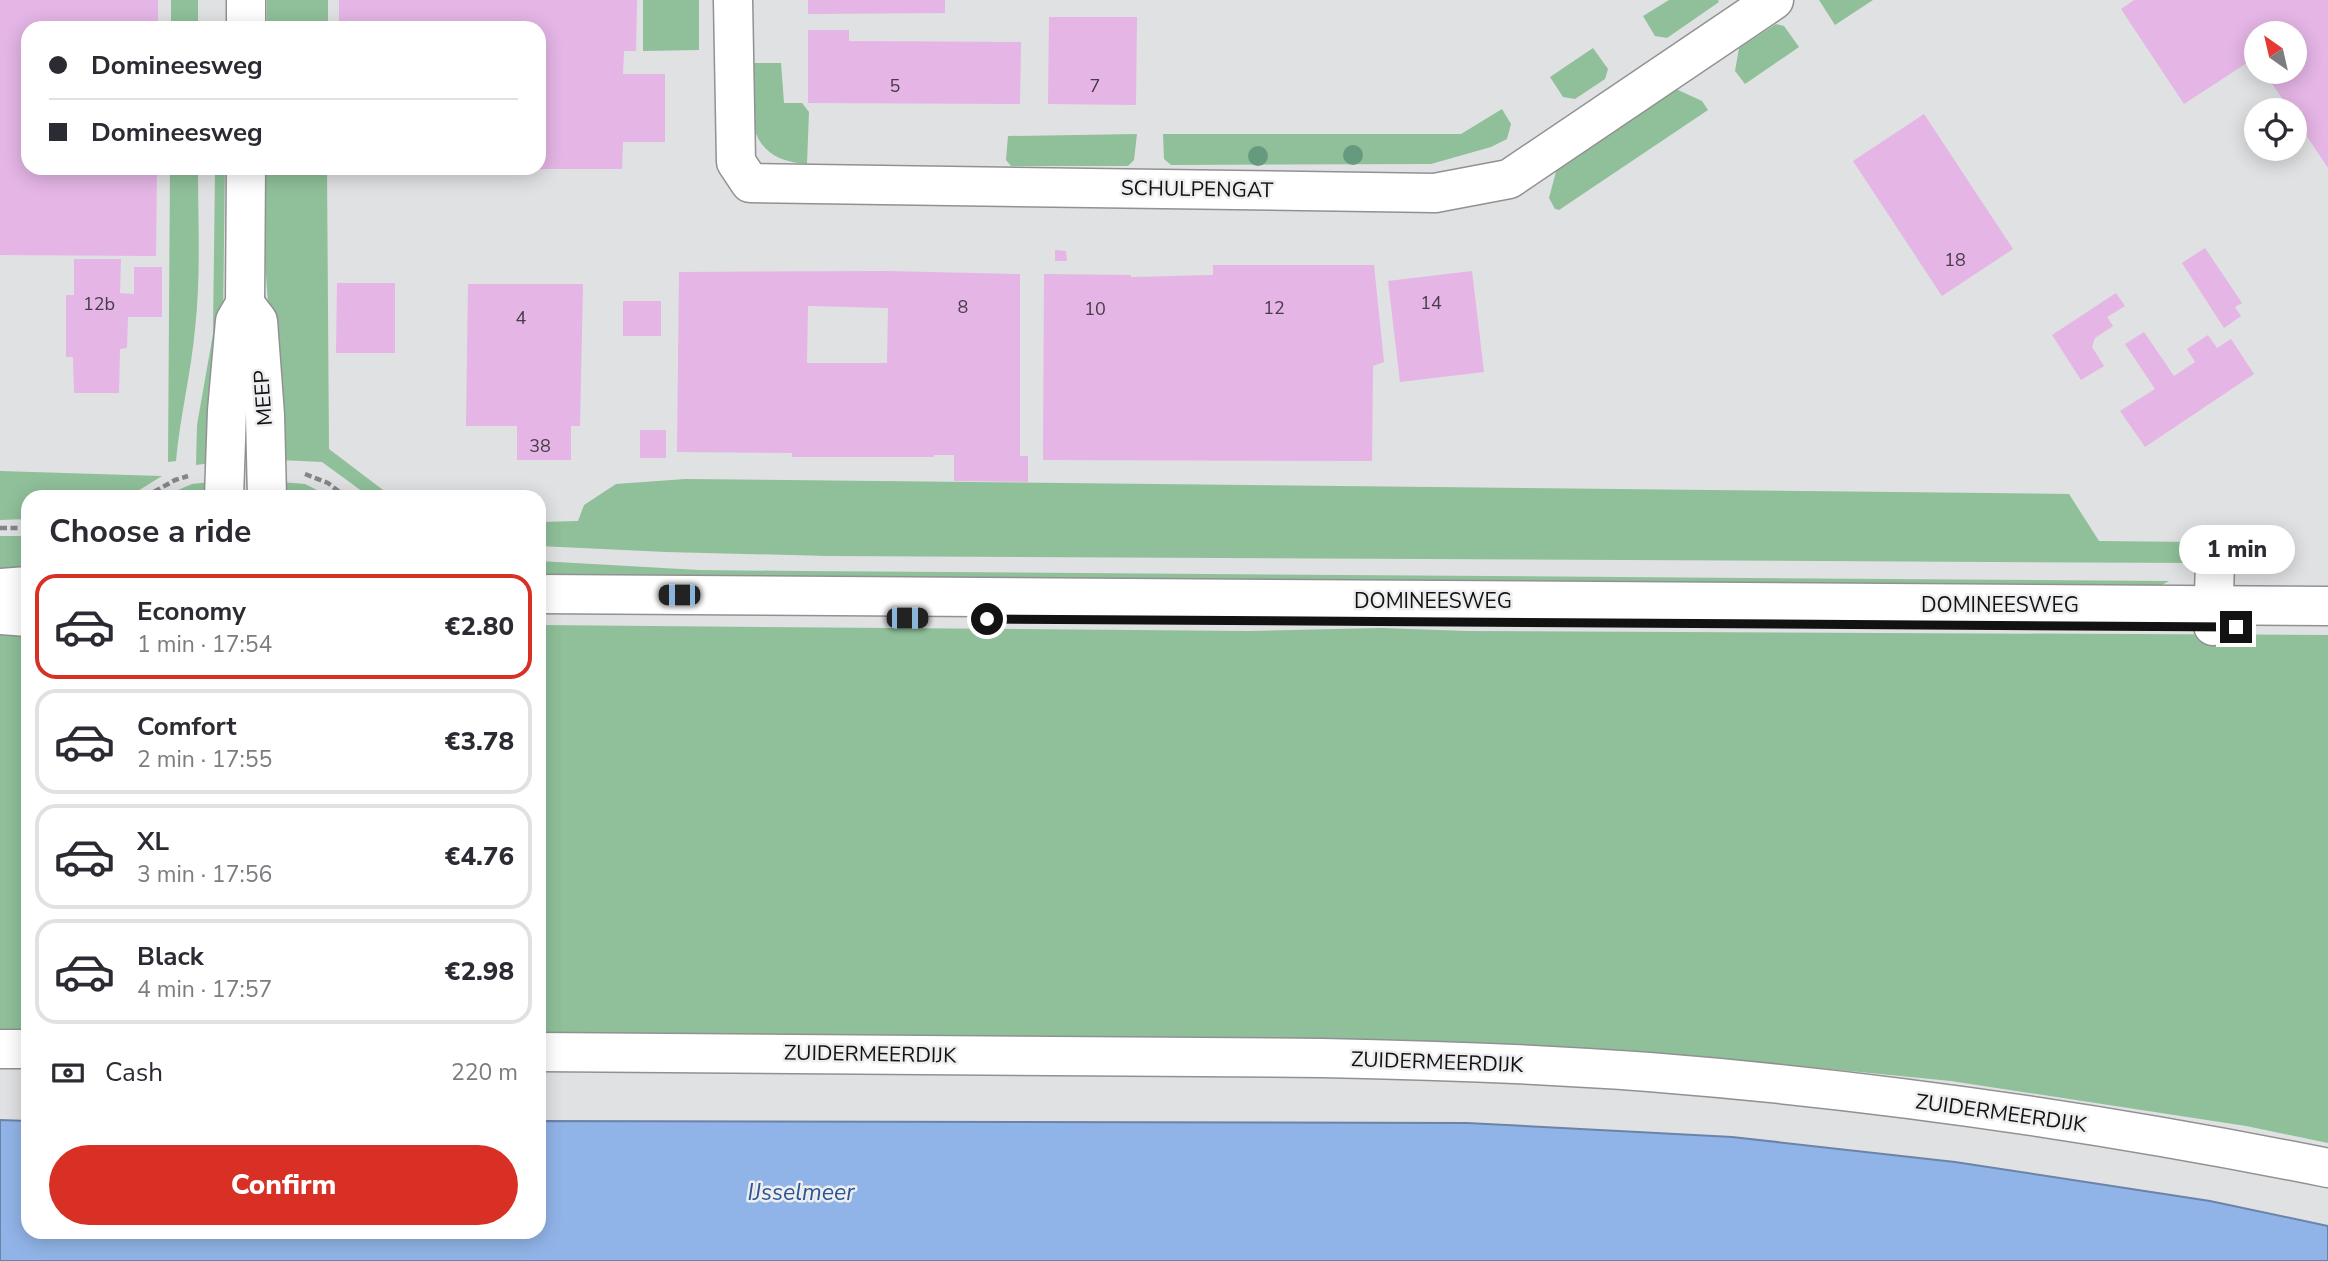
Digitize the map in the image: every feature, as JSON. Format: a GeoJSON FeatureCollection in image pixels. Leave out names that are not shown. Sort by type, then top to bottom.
{"type":"FeatureCollection","features":[{"type":"Feature","properties":{"kind":"main road"},"geometry":{"type":"LineString","coordinates":[[246,0],[246,21]]}},
{"type":"Feature","properties":{"kind":"main road","name":"SCHULPENGAT"},"geometry":{"type":"LineString","coordinates":[[733,0],[736,162],[750,183],[1435,193],[1509,179],[1774,0]]}},
{"type":"Feature","properties":{"kind":"main road","name":"MEEP"},"geometry":{"type":"LineString","coordinates":[[211,485],[227,411],[235,321],[245,304],[246,175]]}},
{"type":"Feature","properties":{"kind":"main road","name":"MEEP"},"geometry":{"type":"LineString","coordinates":[[245,304],[258,321],[265,415],[280,485]]}},
{"type":"Feature","properties":{"kind":"main road"},"geometry":{"type":"LineString","coordinates":[[2211,550],[2215,562],[2213,616]]}},
{"type":"Feature","properties":{"kind":"main road"},"geometry":{"type":"LineString","coordinates":[[0,588],[21,586]]}},
{"type":"Feature","properties":{"kind":"main road","name":"DOMINEESWEG"},"geometry":{"type":"LineString","coordinates":[[546,594],[2213,616],[2328,628]]}},
{"type":"Feature","properties":{"kind":"main road","name":"DOMINEESWEG"},"geometry":{"type":"LineString","coordinates":[[546,616],[2213,616],[2328,606]]}},
{"type":"Feature","properties":{"kind":"main road"},"geometry":{"type":"LineString","coordinates":[[0,615],[21,616]]}},
{"type":"Feature","properties":{"kind":"main road"},"geometry":{"type":"LineString","coordinates":[[0,1049],[21,1049]]}},
{"type":"Feature","properties":{"kind":"main road","name":"ZUIDERMEERDIJK"},"geometry":{"type":"LineString","coordinates":[[546,1052],[1322,1058],[1432,1060],[1623,1071],[1827,1089],[1927,1101],[2185,1140],[2328,1168]]}},
{"type":"Feature","properties":{"kind":"path"},"geometry":{"type":"LineString","coordinates":[[280,485],[316,477],[337,490]]}},
{"type":"Feature","properties":{"kind":"path"},"geometry":{"type":"LineString","coordinates":[[157,490],[175,480],[211,485]]}},
{"type":"Feature","properties":{"kind":"path"},"geometry":{"type":"LineString","coordinates":[[0,528],[21,528]]}},
{"type":"Feature","properties":{"kind":"green space"},"geometry":{"type":"Polygon","coordinates":[[[171,0],[198,0],[198,21],[171,21],[171,0]]]}},
{"type":"Feature","properties":{"kind":"green space"},"geometry":{"type":"Polygon","coordinates":[[[267,0],[328,0],[328,21],[267,21],[267,0]]]}},
{"type":"Feature","properties":{"kind":"green space"},"geometry":{"type":"Polygon","coordinates":[[[643,0],[699,0],[699,50],[643,51],[643,0]]]}},
{"type":"Feature","properties":{"kind":"green space"},"geometry":{"type":"Polygon","coordinates":[[[1669,0],[1719,2],[1667,38],[1655,36],[1643,16],[1669,0]]]}},
{"type":"Feature","properties":{"kind":"green space"},"geometry":{"type":"Polygon","coordinates":[[[1819,0],[1873,0],[1835,25],[1819,0]]]}},
{"type":"Feature","properties":{"kind":"green space"},"geometry":{"type":"Polygon","coordinates":[[[1776,24],[1784,26],[1799,47],[1745,84],[1735,71],[1739,48],[1776,24]]]}},
{"type":"Feature","properties":{"kind":"green space"},"geometry":{"type":"Polygon","coordinates":[[[1593,48],[1608,69],[1605,79],[1575,99],[1563,97],[1550,77],[1593,48]]]}},
{"type":"Feature","properties":{"kind":"green space"},"geometry":{"type":"Polygon","coordinates":[[[749,63],[781,63],[784,103],[802,103],[809,112],[807,164],[786,160],[771,153],[761,143],[751,115],[749,63]]]}},
{"type":"Feature","properties":{"kind":"green space"},"geometry":{"type":"Polygon","coordinates":[[[1676,89],[1702,101],[1708,110],[1559,210],[1555,209],[1549,198],[1557,168],[1676,89]]]}},
{"type":"Feature","properties":{"kind":"green space"},"geometry":{"type":"Polygon","coordinates":[[[1502,109],[1511,124],[1507,139],[1491,147],[1431,164],[1171,165],[1164,159],[1163,134],[1461,134],[1502,109]]]}},
{"type":"Feature","properties":{"kind":"green space"},"geometry":{"type":"Polygon","coordinates":[[[1137,134],[1134,160],[1128,166],[1011,166],[1006,160],[1008,136],[1137,134]]]}},
{"type":"Feature","properties":{"kind":"green space"},"geometry":{"type":"Polygon","coordinates":[[[170,175],[198,175],[197,309],[176,461],[168,462],[170,175]]]}},
{"type":"Feature","properties":{"kind":"green space"},"geometry":{"type":"Polygon","coordinates":[[[215,175],[225,175],[223,320],[211,463],[196,465],[197,425],[213,334],[215,175]]]}},
{"type":"Feature","properties":{"kind":"green space"},"geometry":{"type":"Polygon","coordinates":[[[265,175],[327,175],[329,449],[383,490],[360,490],[322,462],[279,460],[265,261],[265,175]]]}},
{"type":"Feature","properties":{"kind":"green space"},"geometry":{"type":"Polygon","coordinates":[[[0,471],[162,476],[139,490],[21,490],[21,519],[0,520],[0,471]]]}},
{"type":"Feature","properties":{"kind":"green space"},"geometry":{"type":"Polygon","coordinates":[[[685,479],[2069,494],[2099,541],[2196,542],[2197,563],[829,556],[546,546],[546,522],[578,521],[584,505],[616,484],[685,479]]]}},
{"type":"Feature","properties":{"kind":"green space"},"geometry":{"type":"Polygon","coordinates":[[[210,482],[209,490],[178,490],[192,484],[210,482]]]}},
{"type":"Feature","properties":{"kind":"green space"},"geometry":{"type":"Polygon","coordinates":[[[281,482],[305,484],[317,490],[283,490],[281,482]]]}},
{"type":"Feature","properties":{"kind":"green space"},"geometry":{"type":"Polygon","coordinates":[[[0,536],[21,536],[21,573],[0,575],[0,536]]]}},
{"type":"Feature","properties":{"kind":"green space"},"geometry":{"type":"Polygon","coordinates":[[[546,561],[699,570],[2169,581],[2144,595],[546,582],[546,561]]]}},
{"type":"Feature","properties":{"kind":"green space"},"geometry":{"type":"Polygon","coordinates":[[[0,623],[21,624],[21,1033],[0,1032],[0,623]]]}},
{"type":"Feature","properties":{"kind":"green space"},"geometry":{"type":"Polygon","coordinates":[[[546,625],[2328,635],[2328,1143],[2246,1126],[1951,1081],[1696,1056],[1503,1044],[546,1037],[546,625]]]}},
{"type":"Feature","properties":{"kind":"water","name":"IJsselmeer"},"geometry":{"type":"Polygon","coordinates":[[[0,1120],[21,1121],[21,1239],[546,1239],[546,1121],[1467,1123],[1732,1137],[1955,1162],[2210,1201],[2328,1226],[2328,1261],[0,1261],[0,1120]]]}},
{"type":"Feature","properties":{"kind":"building"},"geometry":{"type":"Polygon","coordinates":[[[0,0],[158,0],[158,21],[21,21],[21,175],[157,175],[156,256],[0,255],[0,0]]]}},
{"type":"Feature","properties":{"kind":"building"},"geometry":{"type":"Polygon","coordinates":[[[339,0],[637,0],[636,51],[624,51],[623,74],[665,74],[665,142],[623,142],[622,169],[546,169],[546,21],[339,21],[339,0]]]}},
{"type":"Feature","properties":{"kind":"building"},"geometry":{"type":"Polygon","coordinates":[[[808,0],[945,0],[945,13],[808,14],[808,0]]]}},
{"type":"Feature","properties":{"kind":"building"},"geometry":{"type":"Polygon","coordinates":[[[2134,0],[2328,0],[2328,168],[2307,136],[2307,98],[2282,98],[2272,84],[2307,84],[2307,21],[2244,21],[2244,65],[2184,104],[2121,9],[2134,0]]]}},
{"type":"Feature","properties":{"kind":"building"},"geometry":{"type":"Polygon","coordinates":[[[1049,17],[1137,17],[1136,105],[1048,104],[1049,17]]]}},
{"type":"Feature","properties":{"kind":"building"},"geometry":{"type":"Polygon","coordinates":[[[808,30],[849,30],[849,41],[1021,42],[1020,104],[808,103],[808,30]]]}},
{"type":"Feature","properties":{"kind":"building"},"geometry":{"type":"Polygon","coordinates":[[[1924,114],[2013,249],[1942,296],[1853,161],[1924,114]]]}},
{"type":"Feature","properties":{"kind":"building"},"geometry":{"type":"Polygon","coordinates":[[[2205,248],[2242,303],[2235,307],[2241,316],[2224,328],[2182,263],[2205,248]]]}},
{"type":"Feature","properties":{"kind":"building"},"geometry":{"type":"Polygon","coordinates":[[[1055,250],[1066,251],[1067,261],[1055,261],[1055,250]]]}},
{"type":"Feature","properties":{"kind":"building"},"geometry":{"type":"Polygon","coordinates":[[[74,259],[121,259],[120,293],[134,294],[134,267],[162,267],[162,317],[128,317],[127,348],[120,349],[119,393],[74,393],[73,357],[66,357],[66,295],[74,295],[74,259]]]}},
{"type":"Feature","properties":{"kind":"building"},"geometry":{"type":"Polygon","coordinates":[[[1213,265],[1374,265],[1384,362],[1373,366],[1372,461],[1043,460],[1044,274],[1131,277],[1213,275],[1213,265]]]}},
{"type":"Feature","properties":{"kind":"building"},"geometry":{"type":"Polygon","coordinates":[[[887,271],[1020,274],[1020,456],[1028,456],[1028,482],[954,481],[954,455],[792,457],[792,453],[677,452],[679,272],[887,271]],[[808,306],[807,363],[887,363],[888,308],[808,306]]]}},
{"type":"Feature","properties":{"kind":"building"},"geometry":{"type":"Polygon","coordinates":[[[1472,271],[1484,372],[1400,382],[1388,281],[1472,271]]]}},
{"type":"Feature","properties":{"kind":"building"},"geometry":{"type":"Polygon","coordinates":[[[337,283],[395,283],[395,353],[336,353],[337,283]]]}},
{"type":"Feature","properties":{"kind":"building"},"geometry":{"type":"Polygon","coordinates":[[[468,284],[583,284],[580,426],[571,426],[571,460],[517,460],[517,426],[466,426],[468,284]]]}},
{"type":"Feature","properties":{"kind":"building"},"geometry":{"type":"Polygon","coordinates":[[[2116,293],[2125,306],[2107,317],[2113,326],[2095,338],[2092,347],[2104,366],[2081,380],[2052,335],[2116,293]]]}},
{"type":"Feature","properties":{"kind":"building"},"geometry":{"type":"Polygon","coordinates":[[[623,301],[661,301],[661,336],[623,336],[623,301]]]}},
{"type":"Feature","properties":{"kind":"building"},"geometry":{"type":"Polygon","coordinates":[[[2144,332],[2174,376],[2195,362],[2187,349],[2208,335],[2217,348],[2231,339],[2254,374],[2145,447],[2120,411],[2155,389],[2125,344],[2144,332]]]}},
{"type":"Feature","properties":{"kind":"building"},"geometry":{"type":"Polygon","coordinates":[[[640,430],[666,430],[666,458],[640,458],[640,430]]]}},
{"type":"Feature","properties":{"kind":"route"},"geometry":{"type":"LineString","coordinates":[[987,619],[2236,627]]}}]}
